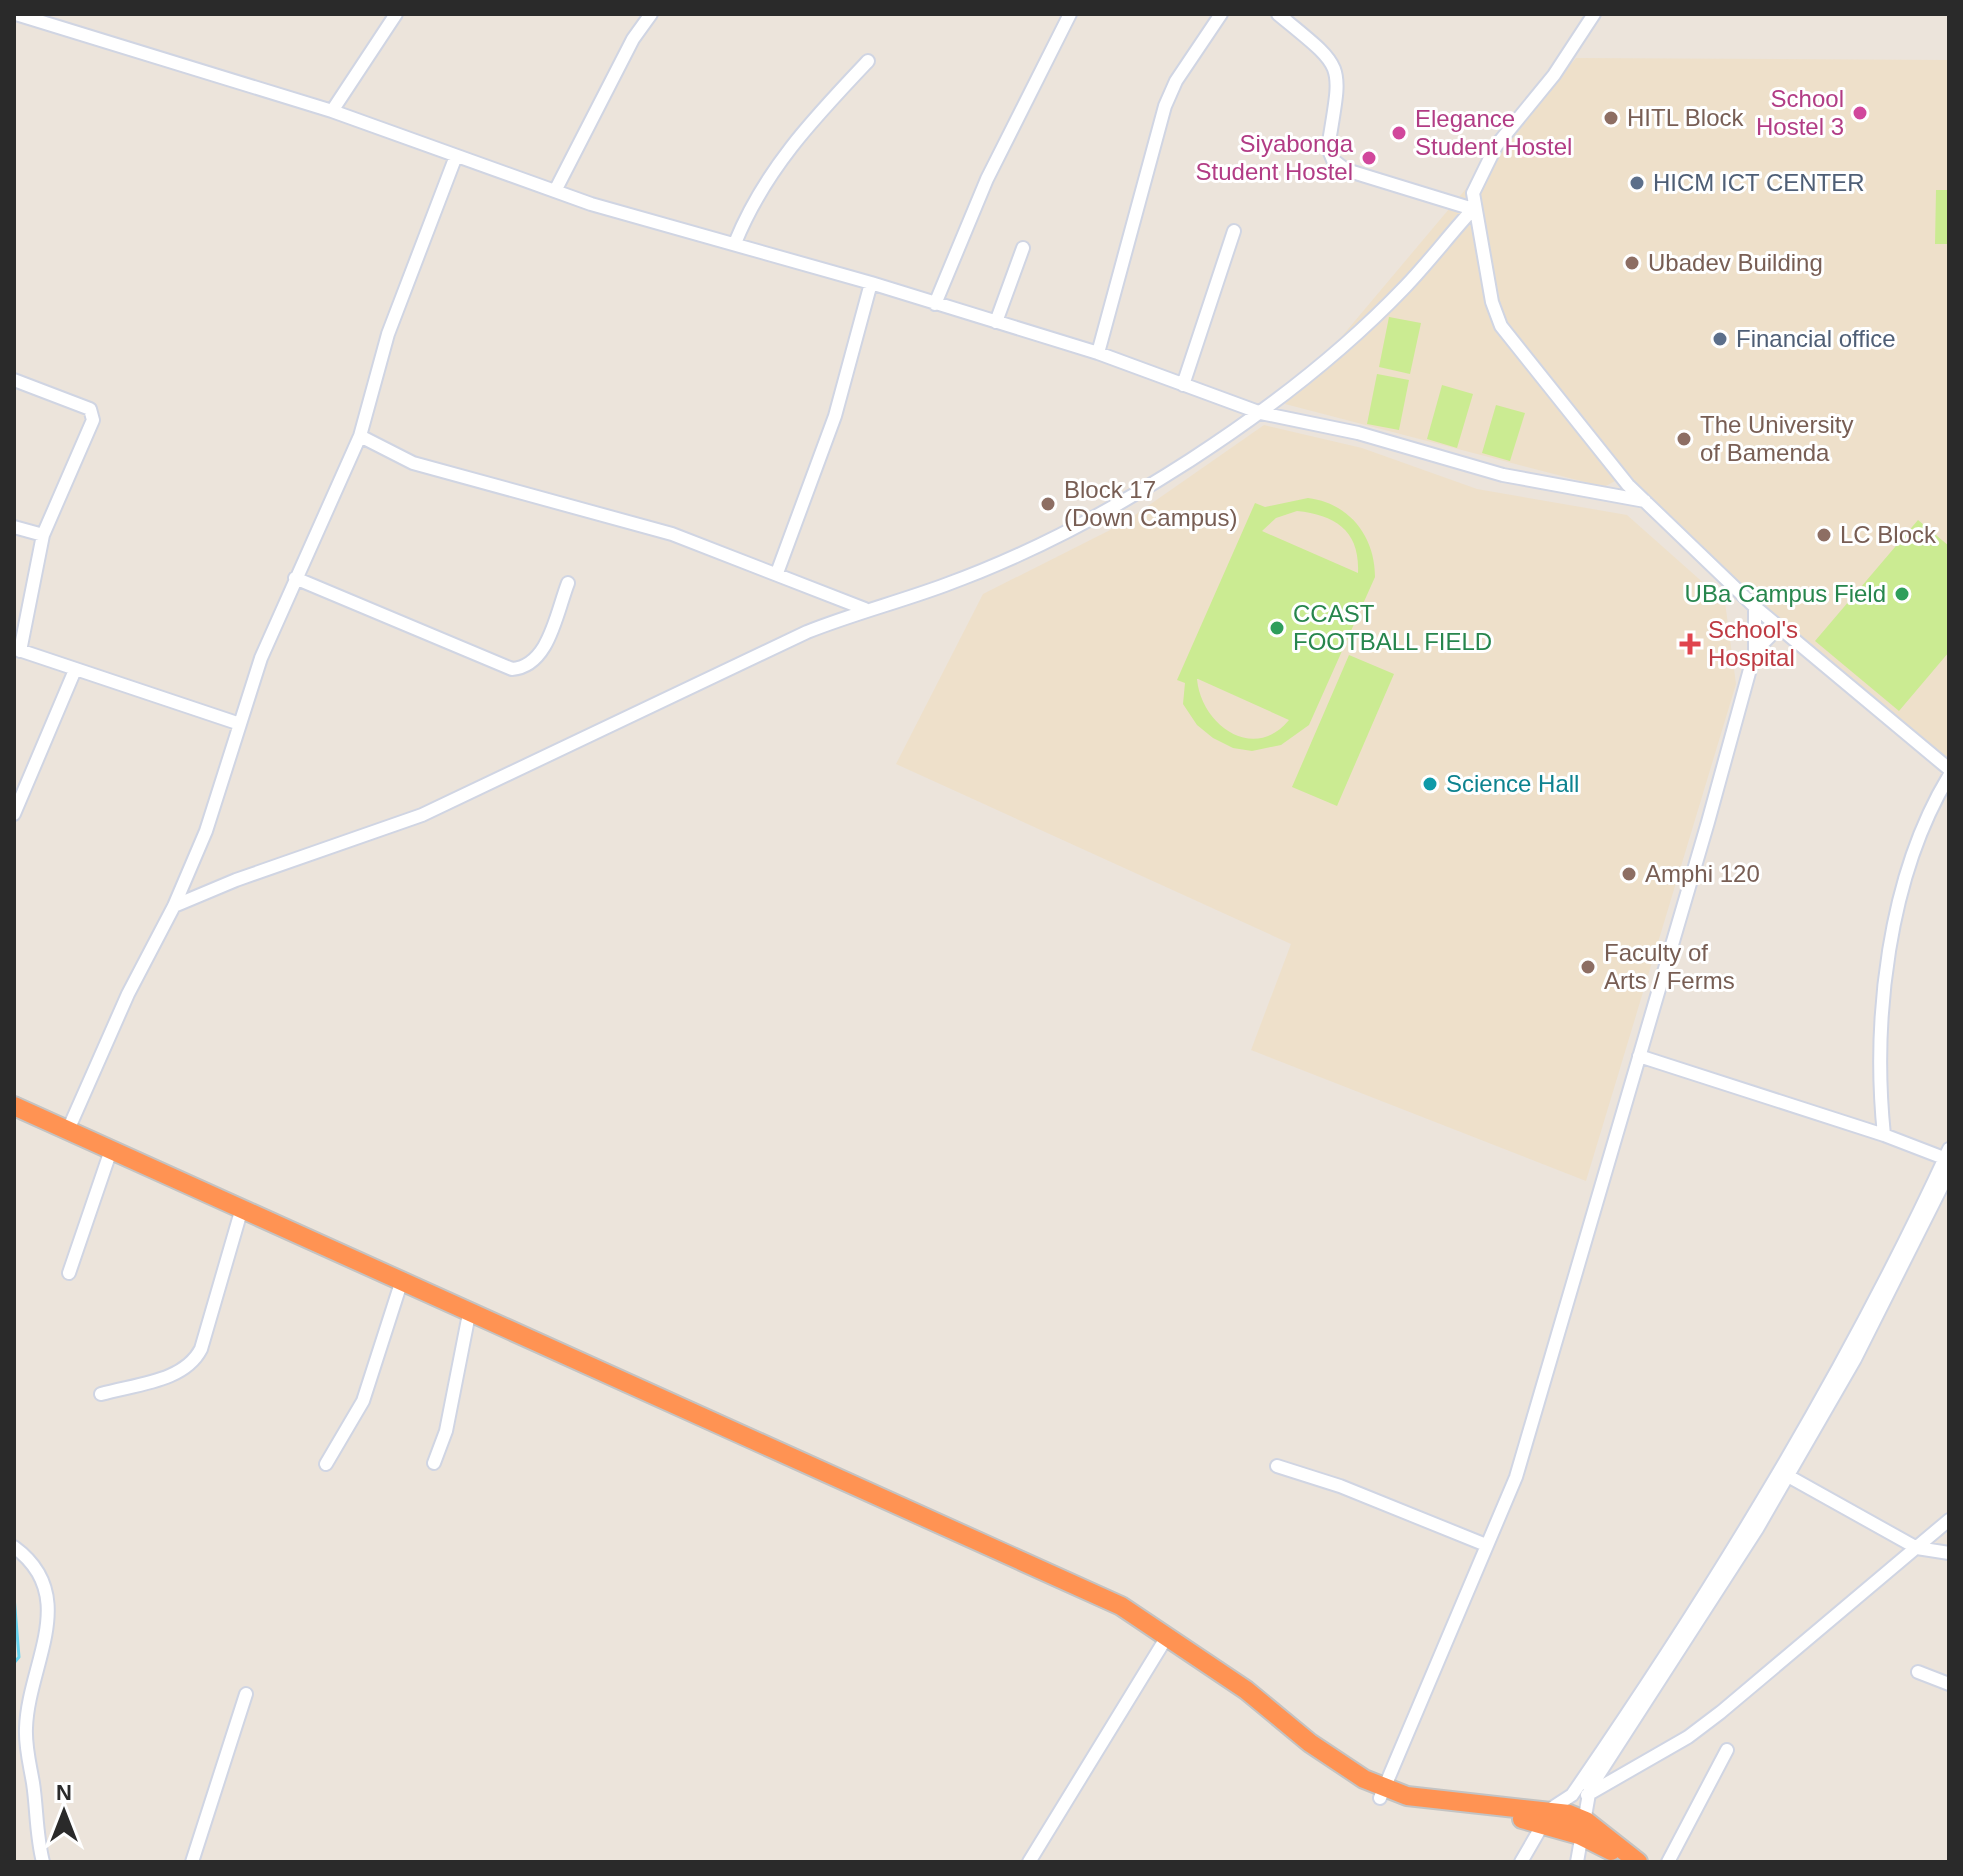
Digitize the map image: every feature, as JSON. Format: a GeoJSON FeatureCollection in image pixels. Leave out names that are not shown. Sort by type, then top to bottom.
{"type":"FeatureCollection","features":[{"type":"Feature","properties":{"kind":"highway"},"geometry":{"type":"LineString","coordinates":[[14,1106],[1121,1606],[1246,1690],[1345,1768],[1382,1793],[1582,1828],[1635,1862]]}},
{"type":"Feature","properties":{"kind":"street"},"geometry":{"type":"LineString","coordinates":[[16,14],[332,111],[555,191],[1098,353],[1261,413],[1358,433],[1503,475],[1645,501]]}},
{"type":"Feature","properties":{"kind":"street"},"geometry":{"type":"LineString","coordinates":[[332,111],[396,14]]}},
{"type":"Feature","properties":{"kind":"street"},"geometry":{"type":"LineString","coordinates":[[555,191],[633,39],[651,14]]}},
{"type":"Feature","properties":{"kind":"street"},"geometry":{"type":"LineString","coordinates":[[935,304],[987,179],[1070,14]]}},
{"type":"Feature","properties":{"kind":"street"},"geometry":{"type":"LineString","coordinates":[[1098,353],[1165,106],[1176,81],[1221,14]]}},
{"type":"Feature","properties":{"kind":"street"},"geometry":{"type":"LineString","coordinates":[[1278,14],[1330,57],[1338,72],[1328,148],[1333,160],[1360,174],[1473,209]]}},
{"type":"Feature","properties":{"kind":"street"},"geometry":{"type":"LineString","coordinates":[[1594,14],[1554,75],[1496,146],[1473,193],[1473,209],[1492,302],[1501,326],[1605,461],[1645,501],[1755,607],[1949,769]]}},
{"type":"Feature","properties":{"kind":"street"},"geometry":{"type":"LineString","coordinates":[[735,243],[743,223],[797,135],[868,61]]}},
{"type":"Feature","properties":{"kind":"street"},"geometry":{"type":"LineString","coordinates":[[68,1130],[128,994],[174,906],[206,831],[261,658],[360,436],[388,334],[456,156]]}},
{"type":"Feature","properties":{"kind":"street"},"geometry":{"type":"LineString","coordinates":[[174,906],[236,880],[422,815],[807,632],[865,609],[945,585],[1125,501],[1261,413],[1404,287],[1473,209]]}},
{"type":"Feature","properties":{"kind":"street"},"geometry":{"type":"LineString","coordinates":[[1183,385],[1234,231]]}},
{"type":"Feature","properties":{"kind":"street"},"geometry":{"type":"LineString","coordinates":[[996,322],[1023,248]]}},
{"type":"Feature","properties":{"kind":"street"},"geometry":{"type":"LineString","coordinates":[[777,573],[835,416],[871,283]]}},
{"type":"Feature","properties":{"kind":"street"},"geometry":{"type":"LineString","coordinates":[[14,380],[78,401],[90,409],[93,420],[43,535],[17,650],[240,724]]}},
{"type":"Feature","properties":{"kind":"street"},"geometry":{"type":"LineString","coordinates":[[360,436],[413,463],[672,534],[865,609]]}},
{"type":"Feature","properties":{"kind":"street"},"geometry":{"type":"LineString","coordinates":[[14,527],[43,535]]}},
{"type":"Feature","properties":{"kind":"street"},"geometry":{"type":"LineString","coordinates":[[295,578],[512,669],[527,668],[540,656],[568,583]]}},
{"type":"Feature","properties":{"kind":"street"},"geometry":{"type":"LineString","coordinates":[[1382,1793],[1516,1477],[1755,651],[1755,607]]}},
{"type":"Feature","properties":{"kind":"street"},"geometry":{"type":"LineString","coordinates":[[1755,651],[1780,626]]}},
{"type":"Feature","properties":{"kind":"street"},"geometry":{"type":"LineString","coordinates":[[14,814],[75,670]]}},
{"type":"Feature","properties":{"kind":"street"},"geometry":{"type":"LineString","coordinates":[[1884,1135],[1879,1081],[1890,957],[1901,884],[1915,840],[1949,776]]}},
{"type":"Feature","properties":{"kind":"street"},"geometry":{"type":"LineString","coordinates":[[1639,1056],[1884,1135],[1948,1160]]}},
{"type":"Feature","properties":{"kind":"street"},"geometry":{"type":"LineString","coordinates":[[69,1273],[111,1150]]}},
{"type":"Feature","properties":{"kind":"street"},"geometry":{"type":"LineString","coordinates":[[1577,1862],[1587,1795],[1788,1476],[1855,1359],[1948,1160]]}},
{"type":"Feature","properties":{"kind":"street"},"geometry":{"type":"LineString","coordinates":[[1521,1862],[1545,1820],[1572,1795],[1748,1523],[1846,1354],[1948,1160]]}},
{"type":"Feature","properties":{"kind":"street"},"geometry":{"type":"LineString","coordinates":[[101,1394],[182,1372],[193,1364],[201,1349],[242,1208]]}},
{"type":"Feature","properties":{"kind":"street"},"geometry":{"type":"LineString","coordinates":[[326,1464],[363,1401],[401,1283]]}},
{"type":"Feature","properties":{"kind":"street"},"geometry":{"type":"LineString","coordinates":[[434,1463],[446,1431],[469,1314]]}},
{"type":"Feature","properties":{"kind":"street"},"geometry":{"type":"LineString","coordinates":[[1277,1466],[1340,1486],[1486,1545]]}},
{"type":"Feature","properties":{"kind":"street"},"geometry":{"type":"LineString","coordinates":[[1788,1476],[1917,1548],[1949,1553]]}},
{"type":"Feature","properties":{"kind":"street"},"geometry":{"type":"LineString","coordinates":[[1587,1795],[1688,1737],[1721,1712],[1949,1520]]}},
{"type":"Feature","properties":{"kind":"street"},"geometry":{"type":"LineString","coordinates":[[14,1547],[32,1560],[48,1597],[45,1646],[27,1702],[26,1733],[43,1862]]}},
{"type":"Feature","properties":{"kind":"street"},"geometry":{"type":"LineString","coordinates":[[1029,1862],[1168,1635]]}},
{"type":"Feature","properties":{"kind":"street"},"geometry":{"type":"LineString","coordinates":[[1918,1672],[1949,1684]]}},
{"type":"Feature","properties":{"kind":"street"},"geometry":{"type":"LineString","coordinates":[[192,1862],[246,1694]]}},
{"type":"Feature","properties":{"kind":"street"},"geometry":{"type":"LineString","coordinates":[[1668,1862],[1727,1750]]}},
{"type":"Feature","properties":{"kind":"street"},"geometry":{"type":"LineString","coordinates":[[1613,1751],[1633,1766]]}},
{"type":"Feature","properties":{"kind":"shaded area","name":"The University of Bamenda"},"geometry":{"type":"Polygon","coordinates":[[[1576,58],[1949,60],[1949,764],[1718,571],[1628,474],[1604,487],[1285,404],[1576,58]]]}},
{"type":"Feature","properties":{"kind":"shaded area"},"geometry":{"type":"Polygon","coordinates":[[[1264,425],[1362,448],[1477,489],[1627,515],[1725,602],[1736,684],[1586,1181],[1251,1050],[1291,944],[896,764],[983,594],[1122,524],[1264,425]]]}},
{"type":"Feature","properties":{"kind":"green space"},"geometry":{"type":"Polygon","coordinates":[[[1936,190],[1949,190],[1949,244],[1935,244],[1936,190]]]}},
{"type":"Feature","properties":{"kind":"green space"},"geometry":{"type":"Polygon","coordinates":[[[1389,317],[1421,323],[1410,374],[1379,367],[1389,317]]]}},
{"type":"Feature","properties":{"kind":"green space"},"geometry":{"type":"Polygon","coordinates":[[[1377,374],[1409,380],[1399,430],[1367,424],[1377,374]]]}},
{"type":"Feature","properties":{"kind":"green space"},"geometry":{"type":"Polygon","coordinates":[[[1442,385],[1473,394],[1457,448],[1427,439],[1442,385]]]}},
{"type":"Feature","properties":{"kind":"green space"},"geometry":{"type":"Polygon","coordinates":[[[1496,405],[1525,413],[1510,461],[1482,453],[1496,405]]]}},
{"type":"Feature","properties":{"kind":"green space","name":"CCAST FOOTBALL FIELD"},"geometry":{"type":"Polygon","coordinates":[[[1308,498],[1323,501],[1347,514],[1365,535],[1374,562],[1375,577],[1309,725],[1281,745],[1252,751],[1233,748],[1197,725],[1183,704],[1185,683],[1177,680],[1255,503],[1265,507],[1308,498]],[[1297,511],[1276,518],[1262,531],[1358,573],[1355,546],[1343,528],[1323,516],[1297,511]],[[1198,679],[1208,711],[1231,733],[1260,738],[1275,732],[1289,720],[1198,679]]]}},
{"type":"Feature","properties":{"kind":"green space","name":"UBa Campus Field"},"geometry":{"type":"Polygon","coordinates":[[[1918,520],[1949,546],[1949,652],[1899,711],[1815,641],[1918,520]]]}},
{"type":"Feature","properties":{"kind":"green space"},"geometry":{"type":"Polygon","coordinates":[[[1349,655],[1394,674],[1337,806],[1292,787],[1349,655]]]}},
{"type":"Feature","properties":{"kind":"waterway"},"geometry":{"type":"LineString","coordinates":[[14,1596],[19,1657],[14,1663]]}},
{"type":"Feature","properties":{"kind":"place","name":"School Hostel 3"},"geometry":{"type":"Point","coordinates":[1860,113]}},
{"type":"Feature","properties":{"kind":"place","name":"HITL Block"},"geometry":{"type":"Point","coordinates":[1611,118]}},
{"type":"Feature","properties":{"kind":"place","name":"Elegance Student Hostel"},"geometry":{"type":"Point","coordinates":[1399,133]}},
{"type":"Feature","properties":{"kind":"place","name":"Siyabonga Student Hostel"},"geometry":{"type":"Point","coordinates":[1369,158]}},
{"type":"Feature","properties":{"kind":"place","name":"HICM ICT CENTER"},"geometry":{"type":"Point","coordinates":[1637,183]}},
{"type":"Feature","properties":{"kind":"place","name":"Ubadev Building"},"geometry":{"type":"Point","coordinates":[1632,263]}},
{"type":"Feature","properties":{"kind":"place","name":"Financial office"},"geometry":{"type":"Point","coordinates":[1720,339]}},
{"type":"Feature","properties":{"kind":"place","name":"The University of Bamenda"},"geometry":{"type":"Point","coordinates":[1684,439]}},
{"type":"Feature","properties":{"kind":"place","name":"Block 17 (Down Campus)"},"geometry":{"type":"Point","coordinates":[1048,504]}},
{"type":"Feature","properties":{"kind":"place","name":"LC Block"},"geometry":{"type":"Point","coordinates":[1824,535]}},
{"type":"Feature","properties":{"kind":"place","name":"UBa Campus Field"},"geometry":{"type":"Point","coordinates":[1902,594]}},
{"type":"Feature","properties":{"kind":"place","name":"CCAST FOOTBALL FIELD"},"geometry":{"type":"Point","coordinates":[1277,628]}},
{"type":"Feature","properties":{"kind":"place","name":"School's Hospital"},"geometry":{"type":"Point","coordinates":[1690,644]}},
{"type":"Feature","properties":{"kind":"place","name":"Science Hall"},"geometry":{"type":"Point","coordinates":[1430,784]}},
{"type":"Feature","properties":{"kind":"place","name":"Amphi 120"},"geometry":{"type":"Point","coordinates":[1629,874]}},
{"type":"Feature","properties":{"kind":"place","name":"Faculty of Arts / Ferms"},"geometry":{"type":"Point","coordinates":[1588,967]}}]}
